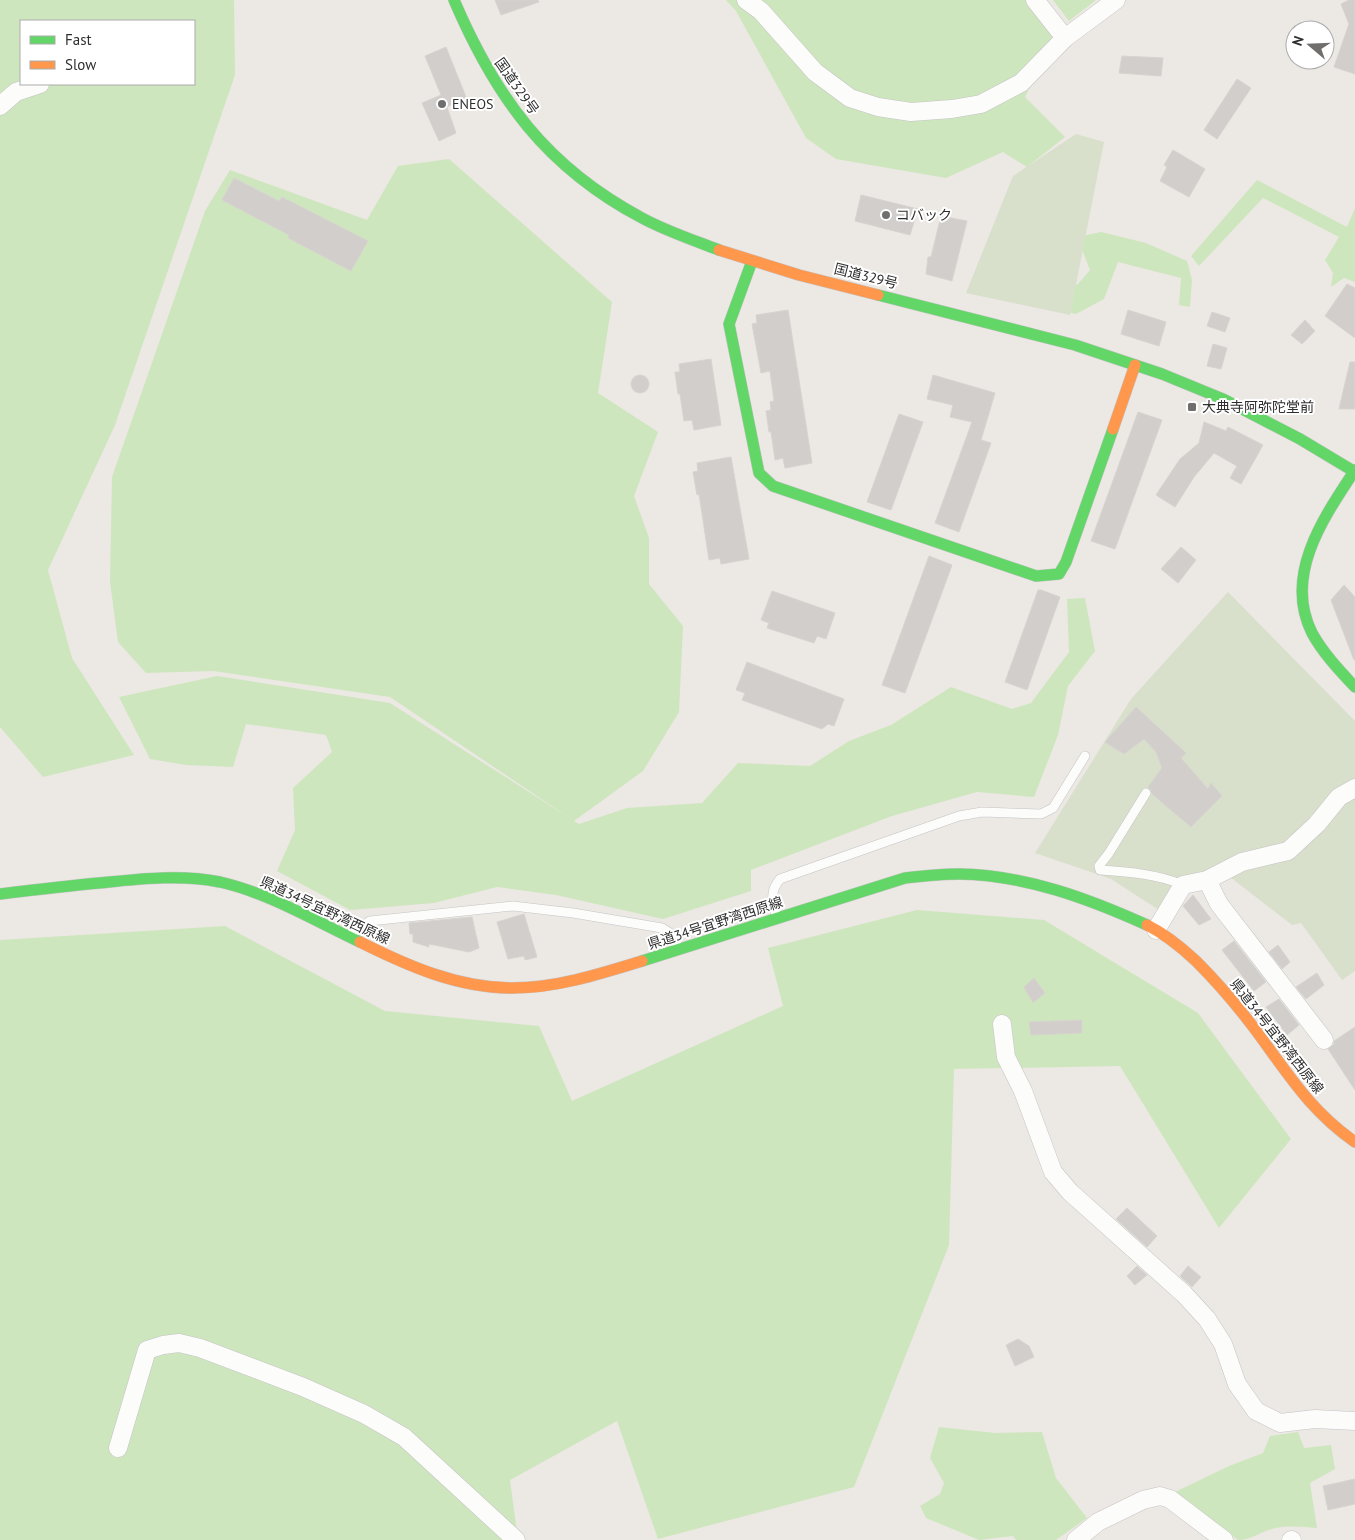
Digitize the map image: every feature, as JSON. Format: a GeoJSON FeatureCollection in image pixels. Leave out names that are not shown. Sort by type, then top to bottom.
{"type":"FeatureCollection","features":[{"type":"Feature","properties":{"kind":"main road","name":"国道329号"},"geometry":{"type":"LineString","coordinates":[[454,0],[468,35],[490,76],[520,118],[567,167],[635,215],[679,236],[752,261],[1095,351],[1135,365],[1201,389],[1309,444],[1355,471]]}},
{"type":"Feature","properties":{"kind":"main road"},"geometry":{"type":"LineString","coordinates":[[752,261],[729,324],[759,473],[773,486],[1036,576],[1059,574],[1066,562],[1135,365]]}},
{"type":"Feature","properties":{"kind":"main road"},"geometry":{"type":"LineString","coordinates":[[1355,471],[1327,512],[1310,545],[1303,569],[1301,587],[1302,604],[1307,624],[1333,664],[1355,687]]}},
{"type":"Feature","properties":{"kind":"main road","name":"県道34号宜野湾西原線"},"geometry":{"type":"LineString","coordinates":[[0,894],[164,876],[208,880],[251,891],[406,964],[440,976],[470,983],[509,988],[533,987],[595,975],[680,950],[905,878],[965,874],[1010,879],[1069,892],[1108,906],[1156,930],[1180,948],[1210,975],[1242,1012],[1293,1085],[1340,1134],[1355,1142]]}},
{"type":"Feature","properties":{"kind":"street"},"geometry":{"type":"LineString","coordinates":[[746,0],[761,11],[815,72],[850,98],[878,107],[910,112],[952,110],[981,104],[1020,83],[1065,38],[1116,0]]}},
{"type":"Feature","properties":{"kind":"street"},"geometry":{"type":"LineString","coordinates":[[1035,0],[1065,38]]}},
{"type":"Feature","properties":{"kind":"street"},"geometry":{"type":"LineString","coordinates":[[0,106],[16,92],[37,85]]}},
{"type":"Feature","properties":{"kind":"street"},"geometry":{"type":"LineString","coordinates":[[1156,930],[1184,884],[1207,880],[1242,862],[1288,851],[1317,824],[1339,797],[1355,788]]}},
{"type":"Feature","properties":{"kind":"street"},"geometry":{"type":"LineString","coordinates":[[1207,880],[1219,904],[1324,1040]]}},
{"type":"Feature","properties":{"kind":"street"},"geometry":{"type":"LineString","coordinates":[[1002,1024],[1006,1056],[1022,1091],[1053,1172],[1070,1192],[1184,1294],[1207,1319],[1223,1344],[1237,1384],[1256,1411],[1280,1423],[1314,1419],[1355,1421]]}},
{"type":"Feature","properties":{"kind":"street"},"geometry":{"type":"LineString","coordinates":[[118,1448],[147,1350],[179,1343],[200,1348],[303,1387],[364,1414],[404,1437],[516,1540]]}},
{"type":"Feature","properties":{"kind":"street"},"geometry":{"type":"LineString","coordinates":[[1076,1540],[1098,1522],[1143,1500],[1160,1496],[1170,1499],[1224,1540]]}},
{"type":"Feature","properties":{"kind":"lane"},"geometry":{"type":"LineString","coordinates":[[776,919],[773,895],[774,886],[780,879],[959,816],[982,812],[1041,814],[1053,808],[1084,756]]}},
{"type":"Feature","properties":{"kind":"lane"},"geometry":{"type":"LineString","coordinates":[[1146,793],[1099,866],[1100,870],[1141,874],[1184,884]]}},
{"type":"Feature","properties":{"kind":"lane"},"geometry":{"type":"LineString","coordinates":[[349,936],[370,921],[513,906],[573,913],[662,928],[670,933],[680,950]]}},
{"type":"Feature","properties":{"kind":"green space"},"geometry":{"type":"Polygon","coordinates":[[[0,0],[234,0],[235,75],[115,425],[48,570],[72,658],[134,755],[43,777],[0,727],[0,0]]]}},
{"type":"Feature","properties":{"kind":"green space"},"geometry":{"type":"Polygon","coordinates":[[[726,0],[1026,0],[1054,37],[1025,97],[1065,137],[1027,167],[1003,152],[946,178],[836,159],[806,138],[736,11],[726,0]]]}},
{"type":"Feature","properties":{"kind":"green space"},"geometry":{"type":"Polygon","coordinates":[[[1053,0],[1096,0],[1069,21],[1053,0]]]}},
{"type":"Feature","properties":{"kind":"green space"},"geometry":{"type":"Polygon","coordinates":[[[1076,134],[1104,142],[1070,315],[966,293],[1013,176],[1076,134]]]}},
{"type":"Feature","properties":{"kind":"green space"},"geometry":{"type":"Polygon","coordinates":[[[449,159],[612,302],[598,393],[658,432],[634,496],[649,538],[649,584],[683,626],[679,712],[643,771],[574,821],[579,824],[627,808],[702,803],[738,763],[810,766],[849,741],[891,725],[951,687],[1012,709],[1031,703],[1069,652],[1067,599],[1085,598],[1095,651],[1068,686],[1058,735],[1034,797],[977,792],[892,816],[751,870],[751,891],[663,919],[556,895],[497,887],[434,903],[350,910],[277,871],[295,830],[293,788],[332,752],[326,735],[246,724],[233,767],[186,765],[150,759],[119,697],[217,676],[390,703],[568,817],[390,697],[213,671],[146,673],[118,642],[110,582],[112,477],[205,211],[230,170],[367,220],[398,166],[449,159]]]}},
{"type":"Feature","properties":{"kind":"green space"},"geometry":{"type":"Polygon","coordinates":[[[1257,180],[1347,227],[1355,208],[1355,282],[1344,278],[1331,287],[1333,273],[1325,260],[1339,237],[1263,198],[1199,266],[1191,256],[1257,180]]]}},
{"type":"Feature","properties":{"kind":"green space"},"geometry":{"type":"Polygon","coordinates":[[[1101,232],[1146,243],[1187,261],[1192,280],[1190,307],[1179,305],[1181,278],[1118,262],[1104,299],[1076,314],[1032,303],[1031,297],[1078,284],[1090,270],[1077,237],[1101,232]]]}},
{"type":"Feature","properties":{"kind":"green space"},"geometry":{"type":"Polygon","coordinates":[[[1228,592],[1355,721],[1355,971],[1342,980],[1301,923],[1292,925],[1230,877],[1190,889],[1162,912],[1111,879],[1035,853],[1131,699],[1228,592]]]}},
{"type":"Feature","properties":{"kind":"green space"},"geometry":{"type":"Polygon","coordinates":[[[917,910],[1044,920],[1198,1013],[1291,1139],[1219,1228],[1120,1066],[954,1069],[949,1245],[854,1487],[658,1539],[617,1421],[510,1480],[518,1540],[0,1540],[0,940],[225,926],[385,1011],[539,1026],[572,1101],[783,1006],[768,948],[917,910]]]}},
{"type":"Feature","properties":{"kind":"green space"},"geometry":{"type":"Polygon","coordinates":[[[939,1427],[995,1433],[1042,1432],[1056,1478],[1087,1518],[1056,1540],[1016,1540],[1013,1536],[979,1540],[926,1518],[920,1506],[940,1494],[944,1483],[930,1458],[939,1427]]]}},
{"type":"Feature","properties":{"kind":"green space"},"geometry":{"type":"Polygon","coordinates":[[[1298,1432],[1304,1448],[1331,1445],[1335,1469],[1310,1483],[1317,1528],[1278,1528],[1247,1539],[1238,1540],[1175,1492],[1229,1466],[1263,1453],[1270,1436],[1298,1432]]]}},
{"type":"Feature","properties":{"kind":"building"},"geometry":{"type":"Polygon","coordinates":[[[495,0],[538,0],[539,2],[501,15],[495,0]]]}},
{"type":"Feature","properties":{"kind":"building"},"geometry":{"type":"Polygon","coordinates":[[[1349,0],[1355,0],[1355,74],[1335,67],[1349,24],[1341,4],[1349,0]]]}},
{"type":"Feature","properties":{"kind":"building"},"geometry":{"type":"Polygon","coordinates":[[[446,47],[466,97],[447,107],[456,133],[439,141],[422,103],[441,95],[425,56],[446,47]]]}},
{"type":"Feature","properties":{"kind":"building"},"geometry":{"type":"Polygon","coordinates":[[[1122,56],[1163,58],[1161,76],[1119,73],[1122,56]]]}},
{"type":"Feature","properties":{"kind":"building"},"geometry":{"type":"Polygon","coordinates":[[[1237,79],[1251,88],[1217,139],[1204,130],[1237,79]]]}},
{"type":"Feature","properties":{"kind":"building"},"geometry":{"type":"Polygon","coordinates":[[[1173,150],[1205,169],[1189,197],[1160,181],[1167,167],[1164,165],[1173,150]]]}},
{"type":"Feature","properties":{"kind":"building"},"geometry":{"type":"Polygon","coordinates":[[[234,178],[279,201],[282,197],[368,241],[351,271],[288,238],[289,235],[222,200],[234,178]]]}},
{"type":"Feature","properties":{"kind":"building","name":"コバック"},"geometry":{"type":"Polygon","coordinates":[[[861,195],[918,209],[910,235],[855,221],[861,195]]]}},
{"type":"Feature","properties":{"kind":"building"},"geometry":{"type":"Polygon","coordinates":[[[941,216],[967,221],[952,281],[926,274],[928,257],[931,257],[941,216]]]}},
{"type":"Feature","properties":{"kind":"building"},"geometry":{"type":"Polygon","coordinates":[[[1347,284],[1355,288],[1355,338],[1325,316],[1347,284]]]}},
{"type":"Feature","properties":{"kind":"building"},"geometry":{"type":"Polygon","coordinates":[[[788,310],[812,463],[785,468],[783,458],[775,460],[766,411],[771,410],[770,402],[774,401],[770,371],[761,373],[752,324],[757,323],[756,315],[788,310]]]}},
{"type":"Feature","properties":{"kind":"building"},"geometry":{"type":"Polygon","coordinates":[[[1128,310],[1166,322],[1159,346],[1121,334],[1128,310]]]}},
{"type":"Feature","properties":{"kind":"building"},"geometry":{"type":"Polygon","coordinates":[[[1212,312],[1230,318],[1225,332],[1207,326],[1212,312]]]}},
{"type":"Feature","properties":{"kind":"building"},"geometry":{"type":"Polygon","coordinates":[[[1305,320],[1315,331],[1302,344],[1291,335],[1305,320]]]}},
{"type":"Feature","properties":{"kind":"building"},"geometry":{"type":"Polygon","coordinates":[[[1213,344],[1227,348],[1221,369],[1207,366],[1213,344]]]}},
{"type":"Feature","properties":{"kind":"building"},"geometry":{"type":"Polygon","coordinates":[[[711,359],[721,425],[694,430],[692,420],[684,421],[675,372],[680,372],[679,364],[711,359]]]}},
{"type":"Feature","properties":{"kind":"building"},"geometry":{"type":"Polygon","coordinates":[[[1350,362],[1355,362],[1355,409],[1339,409],[1350,362]]]}},
{"type":"Feature","properties":{"kind":"building"},"geometry":{"type":"Polygon","coordinates":[[[636,375],[644,375],[649,380],[647,391],[636,393],[631,388],[631,380],[636,375]]]}},
{"type":"Feature","properties":{"kind":"building"},"geometry":{"type":"Polygon","coordinates":[[[933,375],[995,393],[981,440],[991,443],[959,532],[935,523],[972,422],[950,417],[953,405],[927,399],[933,375]]]}},
{"type":"Feature","properties":{"kind":"building"},"geometry":{"type":"Polygon","coordinates":[[[1138,412],[1162,420],[1115,549],[1091,541],[1138,412]]]}},
{"type":"Feature","properties":{"kind":"building"},"geometry":{"type":"Polygon","coordinates":[[[899,414],[923,422],[891,510],[867,502],[899,414]]]}},
{"type":"Feature","properties":{"kind":"building"},"geometry":{"type":"Polygon","coordinates":[[[1204,422],[1226,431],[1228,427],[1263,445],[1241,484],[1230,478],[1237,466],[1214,453],[1194,477],[1175,507],[1156,495],[1180,459],[1199,443],[1204,422]]]}},
{"type":"Feature","properties":{"kind":"building"},"geometry":{"type":"Polygon","coordinates":[[[731,457],[749,559],[721,564],[720,558],[709,560],[699,494],[697,495],[693,472],[698,471],[697,463],[731,457]]]}},
{"type":"Feature","properties":{"kind":"building"},"geometry":{"type":"Polygon","coordinates":[[[1181,547],[1196,560],[1178,583],[1161,569],[1181,547]]]}},
{"type":"Feature","properties":{"kind":"building"},"geometry":{"type":"Polygon","coordinates":[[[929,556],[952,565],[905,693],[882,685],[929,556]]]}},
{"type":"Feature","properties":{"kind":"building"},"geometry":{"type":"Polygon","coordinates":[[[1344,585],[1355,597],[1355,660],[1331,600],[1344,585]]]}},
{"type":"Feature","properties":{"kind":"building"},"geometry":{"type":"Polygon","coordinates":[[[1038,590],[1060,597],[1027,690],[1005,682],[1038,590]]]}},
{"type":"Feature","properties":{"kind":"building"},"geometry":{"type":"Polygon","coordinates":[[[772,591],[835,613],[826,639],[817,636],[814,643],[767,628],[769,623],[761,620],[772,591]]]}},
{"type":"Feature","properties":{"kind":"building"},"geometry":{"type":"Polygon","coordinates":[[[747,662],[844,699],[834,726],[828,724],[822,729],[742,700],[745,693],[736,690],[747,662]]]}},
{"type":"Feature","properties":{"kind":"building"},"geometry":{"type":"Polygon","coordinates":[[[1136,707],[1186,753],[1181,758],[1208,789],[1211,783],[1222,796],[1191,827],[1152,794],[1148,787],[1162,768],[1156,752],[1144,739],[1124,754],[1105,742],[1136,707]]]}},
{"type":"Feature","properties":{"kind":"building"},"geometry":{"type":"Polygon","coordinates":[[[1193,895],[1211,919],[1199,925],[1183,906],[1193,895]]]}},
{"type":"Feature","properties":{"kind":"building"},"geometry":{"type":"Polygon","coordinates":[[[524,914],[537,957],[525,960],[524,956],[508,959],[497,922],[524,914]]]}},
{"type":"Feature","properties":{"kind":"building"},"geometry":{"type":"Polygon","coordinates":[[[472,917],[479,948],[469,952],[429,944],[429,947],[413,942],[413,934],[410,934],[409,923],[472,917]]]}},
{"type":"Feature","properties":{"kind":"building"},"geometry":{"type":"Polygon","coordinates":[[[1234,941],[1266,982],[1254,991],[1222,950],[1234,941]]]}},
{"type":"Feature","properties":{"kind":"building"},"geometry":{"type":"Polygon","coordinates":[[[1278,945],[1290,962],[1282,969],[1269,952],[1278,945]]]}},
{"type":"Feature","properties":{"kind":"building"},"geometry":{"type":"Polygon","coordinates":[[[1317,973],[1324,985],[1306,999],[1296,987],[1317,973]]]}},
{"type":"Feature","properties":{"kind":"building"},"geometry":{"type":"Polygon","coordinates":[[[1034,978],[1045,993],[1033,1003],[1024,987],[1034,978]]]}},
{"type":"Feature","properties":{"kind":"building"},"geometry":{"type":"Polygon","coordinates":[[[1279,999],[1299,1025],[1287,1035],[1266,1007],[1279,999]]]}},
{"type":"Feature","properties":{"kind":"building"},"geometry":{"type":"Polygon","coordinates":[[[1082,1020],[1082,1033],[1031,1035],[1029,1022],[1082,1020]]]}},
{"type":"Feature","properties":{"kind":"building"},"geometry":{"type":"Polygon","coordinates":[[[1355,1027],[1355,1090],[1328,1049],[1334,1044],[1334,1041],[1355,1027]]]}},
{"type":"Feature","properties":{"kind":"building"},"geometry":{"type":"Polygon","coordinates":[[[1127,1208],[1157,1236],[1147,1247],[1116,1219],[1127,1208]]]}},
{"type":"Feature","properties":{"kind":"building"},"geometry":{"type":"Polygon","coordinates":[[[1137,1266],[1147,1275],[1135,1285],[1127,1276],[1137,1266]]]}},
{"type":"Feature","properties":{"kind":"building"},"geometry":{"type":"Polygon","coordinates":[[[1188,1266],[1201,1277],[1192,1287],[1180,1276],[1188,1266]]]}},
{"type":"Feature","properties":{"kind":"building"},"geometry":{"type":"Polygon","coordinates":[[[1018,1339],[1029,1346],[1034,1357],[1015,1366],[1006,1345],[1018,1339]]]}},
{"type":"Feature","properties":{"kind":"building"},"geometry":{"type":"Polygon","coordinates":[[[1355,1479],[1355,1504],[1328,1510],[1323,1486],[1355,1479]]]}},
{"type":"Feature","properties":{"kind":"traffic: fast"},"geometry":{"type":"LineString","coordinates":[[454,0],[470,35],[507,99],[528,127],[551,152],[578,176],[608,198],[642,218],[719,250]]}},
{"type":"Feature","properties":{"kind":"traffic: fast"},"geometry":{"type":"LineString","coordinates":[[752,261],[729,324],[759,473],[773,486],[1036,576],[1059,574],[1066,562],[1113,429]]}},
{"type":"Feature","properties":{"kind":"traffic: fast"},"geometry":{"type":"LineString","coordinates":[[878,295],[1075,345],[1162,374],[1223,399],[1300,439],[1355,472]]}},
{"type":"Feature","properties":{"kind":"traffic: fast"},"geometry":{"type":"LineString","coordinates":[[1355,470],[1331,507],[1311,547],[1305,568],[1302,590],[1304,611],[1312,633],[1337,668],[1355,687]]}},
{"type":"Feature","properties":{"kind":"traffic: fast"},"geometry":{"type":"LineString","coordinates":[[642,961],[905,878],[939,875],[984,875],[1032,883],[1079,897],[1147,925]]}},
{"type":"Feature","properties":{"kind":"traffic: fast"},"geometry":{"type":"LineString","coordinates":[[0,894],[144,879],[190,878],[220,882],[256,893],[292,908],[360,942]]}},
{"type":"Feature","properties":{"kind":"traffic: slow"},"geometry":{"type":"LineString","coordinates":[[719,250],[799,275],[878,295]]}},
{"type":"Feature","properties":{"kind":"traffic: slow"},"geometry":{"type":"LineString","coordinates":[[1113,429],[1135,365]]}},
{"type":"Feature","properties":{"kind":"traffic: slow"},"geometry":{"type":"LineString","coordinates":[[1147,925],[1173,941],[1204,969],[1240,1010],[1300,1090],[1324,1117],[1355,1142]]}},
{"type":"Feature","properties":{"kind":"traffic: slow"},"geometry":{"type":"LineString","coordinates":[[360,942],[434,974],[453,980],[492,987],[545,986],[594,975],[642,961]]}},
{"type":"Feature","properties":{"kind":"place","name":"ENEOS"},"geometry":{"type":"Point","coordinates":[442,104]}},
{"type":"Feature","properties":{"kind":"place","name":"コバック"},"geometry":{"type":"Point","coordinates":[886,215]}},
{"type":"Feature","properties":{"kind":"place","name":"大典寺阿弥陀堂前"},"geometry":{"type":"Point","coordinates":[1192,407]}}]}
